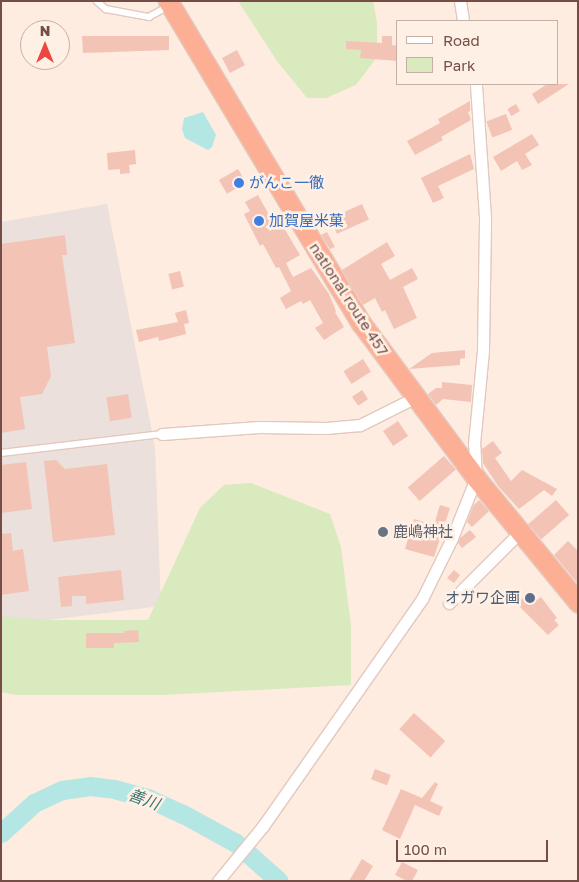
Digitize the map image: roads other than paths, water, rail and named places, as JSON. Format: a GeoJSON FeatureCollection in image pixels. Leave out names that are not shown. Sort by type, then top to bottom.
{"type":"FeatureCollection","features":[{"type":"Feature","properties":{"kind":"highway","name":"national route 457"},"geometry":{"type":"LineString","coordinates":[[169,3],[361,324],[476,478],[578,602]]}},
{"type":"Feature","properties":{"kind":"street"},"geometry":{"type":"LineString","coordinates":[[460,1],[463,20]]}},
{"type":"Feature","properties":{"kind":"street"},"geometry":{"type":"LineString","coordinates":[[218,881],[263,826],[422,599],[452,538],[476,478],[474,444],[483,350],[485,217],[476,85]]}},
{"type":"Feature","properties":{"kind":"street"},"geometry":{"type":"LineString","coordinates":[[162,434],[259,427],[326,428],[360,425],[416,397]]}},
{"type":"Feature","properties":{"kind":"street"},"geometry":{"type":"LineString","coordinates":[[449,603],[520,532]]}},
{"type":"Feature","properties":{"kind":"lane"},"geometry":{"type":"LineString","coordinates":[[97,1],[106,9],[149,16],[169,3]]}},
{"type":"Feature","properties":{"kind":"lane"},"geometry":{"type":"LineString","coordinates":[[1,453],[162,434]]}},
{"type":"Feature","properties":{"kind":"water"},"geometry":{"type":"Polygon","coordinates":[[[203,112],[216,135],[212,147],[208,150],[185,138],[182,129],[184,118],[203,112]]]}},
{"type":"Feature","properties":{"kind":"waterway","name":"善川"},"geometry":{"type":"LineString","coordinates":[[1,833],[34,803],[62,790],[90,786],[114,789],[148,798],[183,814],[236,843],[279,881]]}},
{"type":"Feature","properties":{"kind":"place","name":"がんこ一徹"},"geometry":{"type":"Point","coordinates":[239,183]}},
{"type":"Feature","properties":{"kind":"place","name":"加賀屋米菓"},"geometry":{"type":"Point","coordinates":[259,221]}},
{"type":"Feature","properties":{"kind":"place","name":"鹿嶋神社"},"geometry":{"type":"Point","coordinates":[383,532]}},
{"type":"Feature","properties":{"kind":"place","name":"オガワ企画"},"geometry":{"type":"Point","coordinates":[530,598]}}]}
